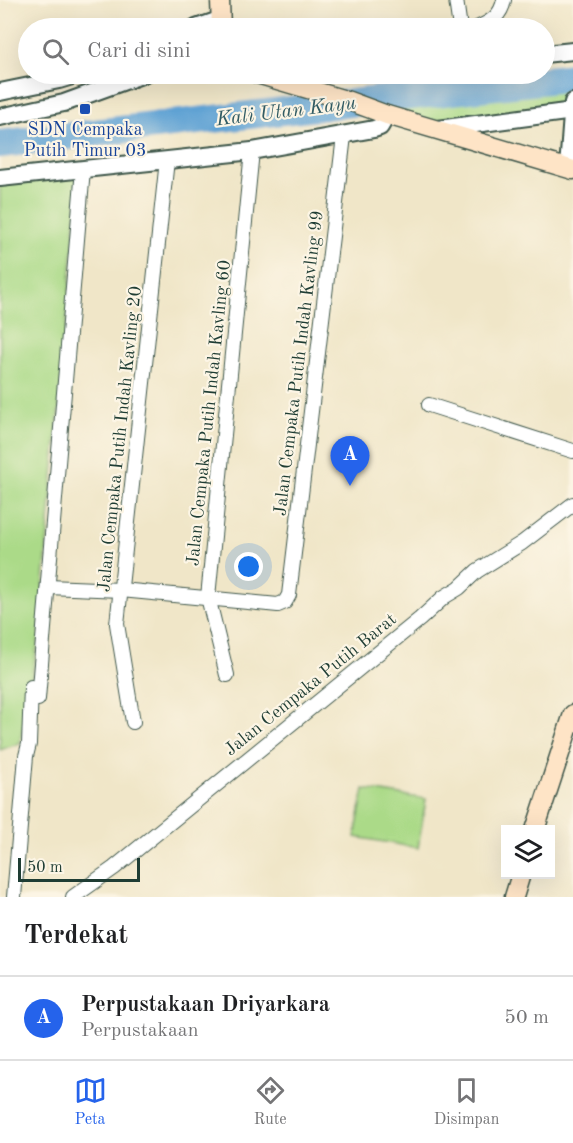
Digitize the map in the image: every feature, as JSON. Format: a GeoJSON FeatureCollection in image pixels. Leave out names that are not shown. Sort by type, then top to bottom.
{"type":"FeatureCollection","features":[{"type":"Feature","properties":{"kind":"main road"},"geometry":{"type":"LineString","coordinates":[[219,0],[220,18]]}},
{"type":"Feature","properties":{"kind":"main road"},"geometry":{"type":"LineString","coordinates":[[289,84],[387,116],[571,169]]}},
{"type":"Feature","properties":{"kind":"main road"},"geometry":{"type":"LineString","coordinates":[[537,825],[573,714]]}},
{"type":"Feature","properties":{"kind":"main road"},"geometry":{"type":"LineString","coordinates":[[514,897],[519,879]]}},
{"type":"Feature","properties":{"kind":"street"},"geometry":{"type":"LineString","coordinates":[[456,0],[459,18]]}},
{"type":"Feature","properties":{"kind":"street"},"geometry":{"type":"LineString","coordinates":[[495,18],[503,8],[504,0]]}},
{"type":"Feature","properties":{"kind":"street"},"geometry":{"type":"LineString","coordinates":[[555,53],[573,51]]}},
{"type":"Feature","properties":{"kind":"street"},"geometry":{"type":"LineString","coordinates":[[0,92],[39,84]]}},
{"type":"Feature","properties":{"kind":"street"},"geometry":{"type":"LineString","coordinates":[[0,117],[64,103],[116,84]]}},
{"type":"Feature","properties":{"kind":"street"},"geometry":{"type":"LineString","coordinates":[[438,129],[573,108],[571,169]]}},
{"type":"Feature","properties":{"kind":"street"},"geometry":{"type":"LineString","coordinates":[[0,178],[252,151],[344,136],[380,127],[387,116]]}},
{"type":"Feature","properties":{"kind":"street","name":"Jalan Cempaka Putih Indah Kavling 99"},"geometry":{"type":"LineString","coordinates":[[208,597],[278,605],[285,602],[289,595],[344,136]]}},
{"type":"Feature","properties":{"kind":"street","name":"Jalan Cempaka Putih Indah Kavling 60"},"geometry":{"type":"LineString","coordinates":[[227,675],[208,597],[252,151]]}},
{"type":"Feature","properties":{"kind":"street","name":"Jalan Cempaka Putih Indah Kavling 20"},"geometry":{"type":"LineString","coordinates":[[133,722],[118,634],[167,160]]}},
{"type":"Feature","properties":{"kind":"street"},"geometry":{"type":"LineString","coordinates":[[38,699],[83,169]]}},
{"type":"Feature","properties":{"kind":"street"},"geometry":{"type":"LineString","coordinates":[[429,405],[573,451]]}},
{"type":"Feature","properties":{"kind":"street","name":"Jalan Cempaka Putih Barat"},"geometry":{"type":"LineString","coordinates":[[73,897],[114,868],[477,571],[522,543],[573,504]]}},
{"type":"Feature","properties":{"kind":"street"},"geometry":{"type":"LineString","coordinates":[[48,587],[208,597]]}},
{"type":"Feature","properties":{"kind":"street"},"geometry":{"type":"LineString","coordinates":[[14,897],[26,756],[29,744],[32,660],[38,637],[43,633]]}},
{"type":"Feature","properties":{"kind":"green space"},"geometry":{"type":"Polygon","coordinates":[[[573,76],[573,111],[416,122],[351,101],[502,84],[555,84],[555,78],[573,76]]]}},
{"type":"Feature","properties":{"kind":"green space"},"geometry":{"type":"Polygon","coordinates":[[[79,177],[39,637],[20,743],[0,750],[0,183],[79,177]]]}},
{"type":"Feature","properties":{"kind":"green space"},"geometry":{"type":"Polygon","coordinates":[[[364,789],[426,799],[418,848],[355,837],[364,789]]]}},
{"type":"Feature","properties":{"kind":"waterway","name":"Kali Utan Kayu"},"geometry":{"type":"LineString","coordinates":[[555,79],[573,77]]}},
{"type":"Feature","properties":{"kind":"waterway","name":"Kali Utan Kayu"},"geometry":{"type":"LineString","coordinates":[[0,144],[513,84]]}},
{"type":"Feature","properties":{"kind":"place","name":"SDN Cempaka Putih Timur 03"},"geometry":{"type":"Point","coordinates":[85,109]}},
{"type":"Feature","properties":{"kind":"place","name":"Perpustakaan Driyarkara"},"geometry":{"type":"Point","coordinates":[350,486]}}]}
